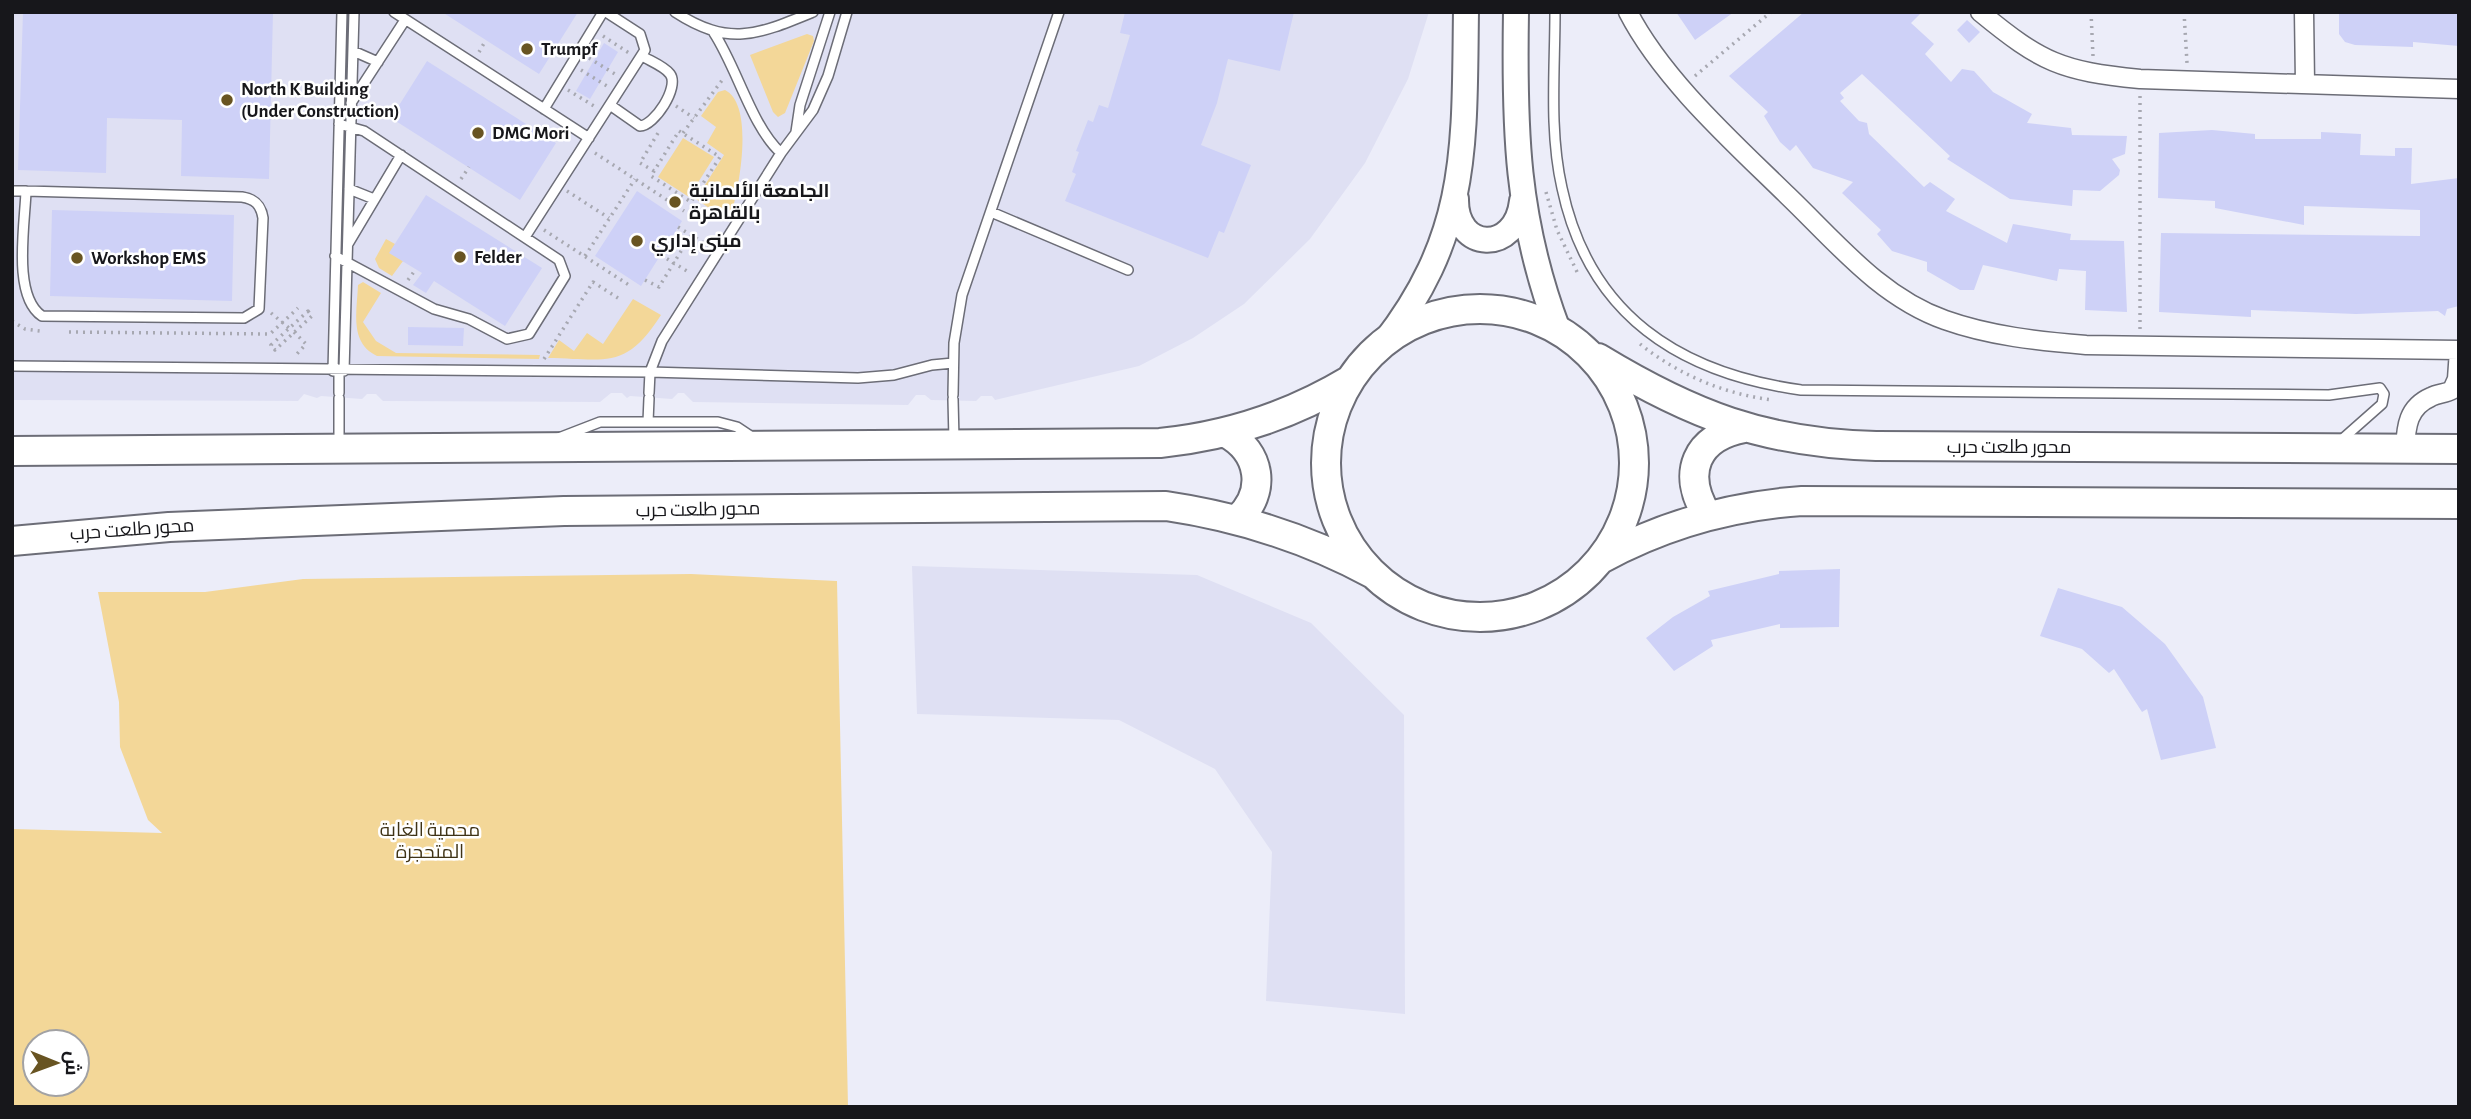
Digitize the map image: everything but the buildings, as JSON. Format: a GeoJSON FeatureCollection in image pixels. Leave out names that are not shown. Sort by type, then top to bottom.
{"type":"FeatureCollection","features":[{"type":"Feature","properties":{"kind":"main road"},"geometry":{"type":"LineString","coordinates":[[1384,342],[1428,318],[1480,309],[1532,318],[1558,330],[1600,367],[1615,391],[1626,418],[1632,445],[1630,495],[1612,540],[1599,561],[1582,578],[1552,599],[1516,613],[1491,617],[1466,617],[1416,604],[1373,574],[1342,531],[1327,480],[1330,427],[1350,380],[1384,342],[1413,303],[1432,270],[1456,198],[1464,131],[1466,12]]}},
{"type":"Feature","properties":{"kind":"main road"},"geometry":{"type":"LineString","coordinates":[[1516,12],[1515,136],[1522,201],[1539,276],[1558,330]]}},
{"type":"Feature","properties":{"kind":"main road"},"geometry":{"type":"LineString","coordinates":[[1456,198],[1461,225],[1472,236],[1488,240],[1510,232],[1519,218],[1522,201]]}},
{"type":"Feature","properties":{"kind":"main road","name":"محور طلعت حرب"},"geometry":{"type":"LineString","coordinates":[[1580,347],[1681,405],[1744,428],[1807,442],[1864,446],[2459,449]]}},
{"type":"Feature","properties":{"kind":"main road"},"geometry":{"type":"LineString","coordinates":[[12,451],[1160,443],[1226,433],[1297,409],[1350,380]]}},
{"type":"Feature","properties":{"kind":"main road"},"geometry":{"type":"LineString","coordinates":[[1707,515],[1696,498],[1697,459],[1708,443],[1725,432],[1744,428]]}},
{"type":"Feature","properties":{"kind":"main road"},"geometry":{"type":"LineString","coordinates":[[1226,433],[1250,453],[1257,473],[1255,494],[1238,519]]}},
{"type":"Feature","properties":{"kind":"main road"},"geometry":{"type":"LineString","coordinates":[[1599,561],[1651,534],[1707,515],[1749,506],[1802,501],[2459,504]]}},
{"type":"Feature","properties":{"kind":"main road","name":"محور طلعت حرب"},"geometry":{"type":"LineString","coordinates":[[12,541],[169,527],[564,511],[1166,506],[1238,519],[1307,542],[1373,574]]}},
{"type":"Feature","properties":{"kind":"street"},"geometry":{"type":"LineString","coordinates":[[1628,12],[1683,87],[1850,258],[1906,300],[1944,320],[2033,341],[2459,350],[2452,390],[2428,398],[2414,409],[2406,426],[2405,449]]}},
{"type":"Feature","properties":{"kind":"street"},"geometry":{"type":"LineString","coordinates":[[1980,12],[2047,61],[2067,69],[2094,74],[2140,79],[2459,89]]}},
{"type":"Feature","properties":{"kind":"street"},"geometry":{"type":"LineString","coordinates":[[2304,12],[2305,83]]}},
{"type":"Feature","properties":{"kind":"lane"},"geometry":{"type":"LineString","coordinates":[[339,448],[335,256],[342,12]]}},
{"type":"Feature","properties":{"kind":"lane"},"geometry":{"type":"LineString","coordinates":[[339,371],[347,246],[354,12]]}},
{"type":"Feature","properties":{"kind":"lane"},"geometry":{"type":"LineString","coordinates":[[394,12],[544,108],[586,142]]}},
{"type":"Feature","properties":{"kind":"lane"},"geometry":{"type":"LineString","coordinates":[[525,237],[641,57],[645,44],[640,34],[604,12],[544,108]]}},
{"type":"Feature","properties":{"kind":"lane"},"geometry":{"type":"LineString","coordinates":[[675,12],[714,33],[734,66],[762,131],[782,152]]}},
{"type":"Feature","properties":{"kind":"lane"},"geometry":{"type":"LineString","coordinates":[[714,33],[760,30],[813,12]]}},
{"type":"Feature","properties":{"kind":"lane"},"geometry":{"type":"LineString","coordinates":[[796,132],[800,105],[831,12]]}},
{"type":"Feature","properties":{"kind":"lane"},"geometry":{"type":"LineString","coordinates":[[648,422],[650,372],[658,349],[782,152],[817,102],[847,12]]}},
{"type":"Feature","properties":{"kind":"lane"},"geometry":{"type":"LineString","coordinates":[[954,444],[953,363],[962,295],[1059,12]]}},
{"type":"Feature","properties":{"kind":"lane"},"geometry":{"type":"LineString","coordinates":[[1555,12],[1558,159],[1565,200],[1578,240],[1590,265],[1623,310],[1659,341],[1682,355],[1727,375],[1801,390],[2329,395],[2380,388],[2384,397],[2382,404],[2332,448]]}},
{"type":"Feature","properties":{"kind":"lane"},"geometry":{"type":"LineString","coordinates":[[351,103],[405,20]]}},
{"type":"Feature","properties":{"kind":"lane"},"geometry":{"type":"LineString","coordinates":[[353,51],[378,62]]}},
{"type":"Feature","properties":{"kind":"lane"},"geometry":{"type":"LineString","coordinates":[[607,109],[640,126],[648,125],[671,92],[673,81],[668,71],[641,57]]}},
{"type":"Feature","properties":{"kind":"lane"},"geometry":{"type":"LineString","coordinates":[[335,256],[346,259],[434,309],[469,319],[500,337],[514,340],[528,334],[565,276],[559,260],[525,237],[364,131],[351,125],[339,124]]}},
{"type":"Feature","properties":{"kind":"lane"},"geometry":{"type":"LineString","coordinates":[[347,246],[401,155]]}},
{"type":"Feature","properties":{"kind":"lane"},"geometry":{"type":"LineString","coordinates":[[349,189],[374,199]]}},
{"type":"Feature","properties":{"kind":"lane"},"geometry":{"type":"LineString","coordinates":[[12,191],[26,191],[250,198],[262,210],[263,218],[259,309],[244,318],[42,316],[29,304],[24,288],[26,191]]}},
{"type":"Feature","properties":{"kind":"lane"},"geometry":{"type":"LineString","coordinates":[[991,212],[1128,270]]}},
{"type":"Feature","properties":{"kind":"lane"},"geometry":{"type":"LineString","coordinates":[[12,366],[650,372],[858,378],[894,375],[932,365],[953,363]]}},
{"type":"Feature","properties":{"kind":"lane"},"geometry":{"type":"LineString","coordinates":[[545,447],[569,431],[592,424],[648,422],[728,424],[746,432],[760,445]]}},
{"type":"Feature","properties":{"kind":"path"},"geometry":{"type":"LineString","coordinates":[[1683,87],[1771,12]]}},
{"type":"Feature","properties":{"kind":"path"},"geometry":{"type":"LineString","coordinates":[[2091,12],[2094,74]]}},
{"type":"Feature","properties":{"kind":"path"},"geometry":{"type":"LineString","coordinates":[[2184,12],[2187,80]]}},
{"type":"Feature","properties":{"kind":"path"},"geometry":{"type":"LineString","coordinates":[[592,30],[641,57]]}},
{"type":"Feature","properties":{"kind":"path"},"geometry":{"type":"LineString","coordinates":[[479,52],[490,59]]}},
{"type":"Feature","properties":{"kind":"path"},"geometry":{"type":"LineString","coordinates":[[579,52],[625,81]]}},
{"type":"Feature","properties":{"kind":"path"},"geometry":{"type":"LineString","coordinates":[[572,64],[618,93]]}},
{"type":"Feature","properties":{"kind":"path"},"geometry":{"type":"LineString","coordinates":[[683,133],[734,66]]}},
{"type":"Feature","properties":{"kind":"path"},"geometry":{"type":"LineString","coordinates":[[2140,79],[2140,345]]}},
{"type":"Feature","properties":{"kind":"path"},"geometry":{"type":"LineString","coordinates":[[559,85],[607,109]]}},
{"type":"Feature","properties":{"kind":"path"},"geometry":{"type":"LineString","coordinates":[[683,110],[694,118]]}},
{"type":"Feature","properties":{"kind":"path"},"geometry":{"type":"LineString","coordinates":[[648,125],[659,132],[640,163],[654,171]]}},
{"type":"Feature","properties":{"kind":"path"},"geometry":{"type":"LineString","coordinates":[[679,131],[683,133],[720,157],[691,202],[651,176],[679,131]]}},
{"type":"Feature","properties":{"kind":"path"},"geometry":{"type":"LineString","coordinates":[[586,142],[684,211]]}},
{"type":"Feature","properties":{"kind":"path"},"geometry":{"type":"LineString","coordinates":[[461,179],[471,186]]}},
{"type":"Feature","properties":{"kind":"path"},"geometry":{"type":"LineString","coordinates":[[584,256],[635,179]]}},
{"type":"Feature","properties":{"kind":"path"},"geometry":{"type":"LineString","coordinates":[[1544,179],[1557,230],[1580,277]]}},
{"type":"Feature","properties":{"kind":"path"},"geometry":{"type":"LineString","coordinates":[[583,201],[609,218]]}},
{"type":"Feature","properties":{"kind":"path"},"geometry":{"type":"LineString","coordinates":[[534,223],[632,287]]}},
{"type":"Feature","properties":{"kind":"path"},"geometry":{"type":"LineString","coordinates":[[678,227],[719,252]]}},
{"type":"Feature","properties":{"kind":"path"},"geometry":{"type":"LineString","coordinates":[[645,280],[659,287],[691,235]]}},
{"type":"Feature","properties":{"kind":"path"},"geometry":{"type":"LineString","coordinates":[[661,255],[701,280]]}},
{"type":"Feature","properties":{"kind":"path"},"geometry":{"type":"LineString","coordinates":[[545,355],[593,282],[618,298]]}},
{"type":"Feature","properties":{"kind":"path"},"geometry":{"type":"LineString","coordinates":[[308,311],[312,316],[275,350],[271,345],[290,328],[308,311]]}},
{"type":"Feature","properties":{"kind":"path"},"geometry":{"type":"LineString","coordinates":[[273,314],[290,328]]}},
{"type":"Feature","properties":{"kind":"path"},"geometry":{"type":"LineString","coordinates":[[293,370],[293,358],[306,344],[294,332]]}},
{"type":"Feature","properties":{"kind":"path"},"geometry":{"type":"LineString","coordinates":[[1630,337],[1672,367],[1695,379],[1745,395],[1783,401]]}},
{"type":"Feature","properties":{"kind":"shaded area","name":"الجامعة الألمانية بالقاهرة"},"geometry":{"type":"Polygon","coordinates":[[[12,12],[1429,12],[1408,79],[1365,163],[1310,239],[1244,304],[1193,338],[1139,366],[995,400],[992,396],[981,396],[976,401],[931,400],[925,395],[916,395],[908,405],[693,402],[684,393],[678,393],[672,399],[627,398],[622,393],[611,393],[600,402],[383,401],[376,394],[367,394],[362,399],[317,398],[304,394],[298,401],[12,400],[12,12]]]}},
{"type":"Feature","properties":{"kind":"shaded area"},"geometry":{"type":"Polygon","coordinates":[[[912,566],[1197,575],[1311,623],[1404,715],[1405,1014],[1266,1001],[1272,852],[1215,769],[1119,720],[917,714],[912,566]]]}},
{"type":"Feature","properties":{"kind":"green space"},"geometry":{"type":"Polygon","coordinates":[[[807,34],[813,36],[814,41],[785,113],[778,117],[773,112],[750,55],[807,34]]]}},
{"type":"Feature","properties":{"kind":"green space"},"geometry":{"type":"Polygon","coordinates":[[[725,90],[734,99],[740,112],[742,148],[738,187],[731,215],[722,217],[696,199],[724,155],[707,143],[716,127],[701,116],[718,92],[725,90]]]}},
{"type":"Feature","properties":{"kind":"green space"},"geometry":{"type":"Polygon","coordinates":[[[683,138],[714,157],[689,197],[658,177],[683,138]]]}},
{"type":"Feature","properties":{"kind":"green space"},"geometry":{"type":"Polygon","coordinates":[[[386,239],[395,244],[403,261],[392,276],[379,268],[375,259],[386,239]]]}},
{"type":"Feature","properties":{"kind":"green space"},"geometry":{"type":"Polygon","coordinates":[[[363,282],[381,293],[363,322],[376,341],[396,353],[540,355],[539,359],[377,356],[368,350],[358,335],[358,285],[363,282]]]}},
{"type":"Feature","properties":{"kind":"green space"},"geometry":{"type":"Polygon","coordinates":[[[633,299],[661,315],[637,345],[614,358],[548,358],[559,340],[574,351],[587,333],[603,344],[633,299]]]}},
{"type":"Feature","properties":{"kind":"green space","name":"محمية الغابة المتحجرة"},"geometry":{"type":"Polygon","coordinates":[[[691,574],[837,581],[848,1107],[12,1107],[12,829],[162,833],[148,820],[120,747],[119,702],[98,592],[205,592],[303,579],[691,574]]]}},
{"type":"Feature","properties":{"kind":"place","name":"Trumpf"},"geometry":{"type":"Point","coordinates":[527,49]}},
{"type":"Feature","properties":{"kind":"place","name":"North K Building (Under Construction)"},"geometry":{"type":"Point","coordinates":[227,100]}},
{"type":"Feature","properties":{"kind":"place","name":"DMG Mori"},"geometry":{"type":"Point","coordinates":[478,133]}},
{"type":"Feature","properties":{"kind":"place","name":"الجامعة الألمانية بالقاهرة"},"geometry":{"type":"Point","coordinates":[675,202]}},
{"type":"Feature","properties":{"kind":"place","name":"مبنى إداري"},"geometry":{"type":"Point","coordinates":[637,241]}},
{"type":"Feature","properties":{"kind":"place","name":"Felder"},"geometry":{"type":"Point","coordinates":[460,257]}},
{"type":"Feature","properties":{"kind":"place","name":"Workshop EMS"},"geometry":{"type":"Point","coordinates":[77,258]}}]}
